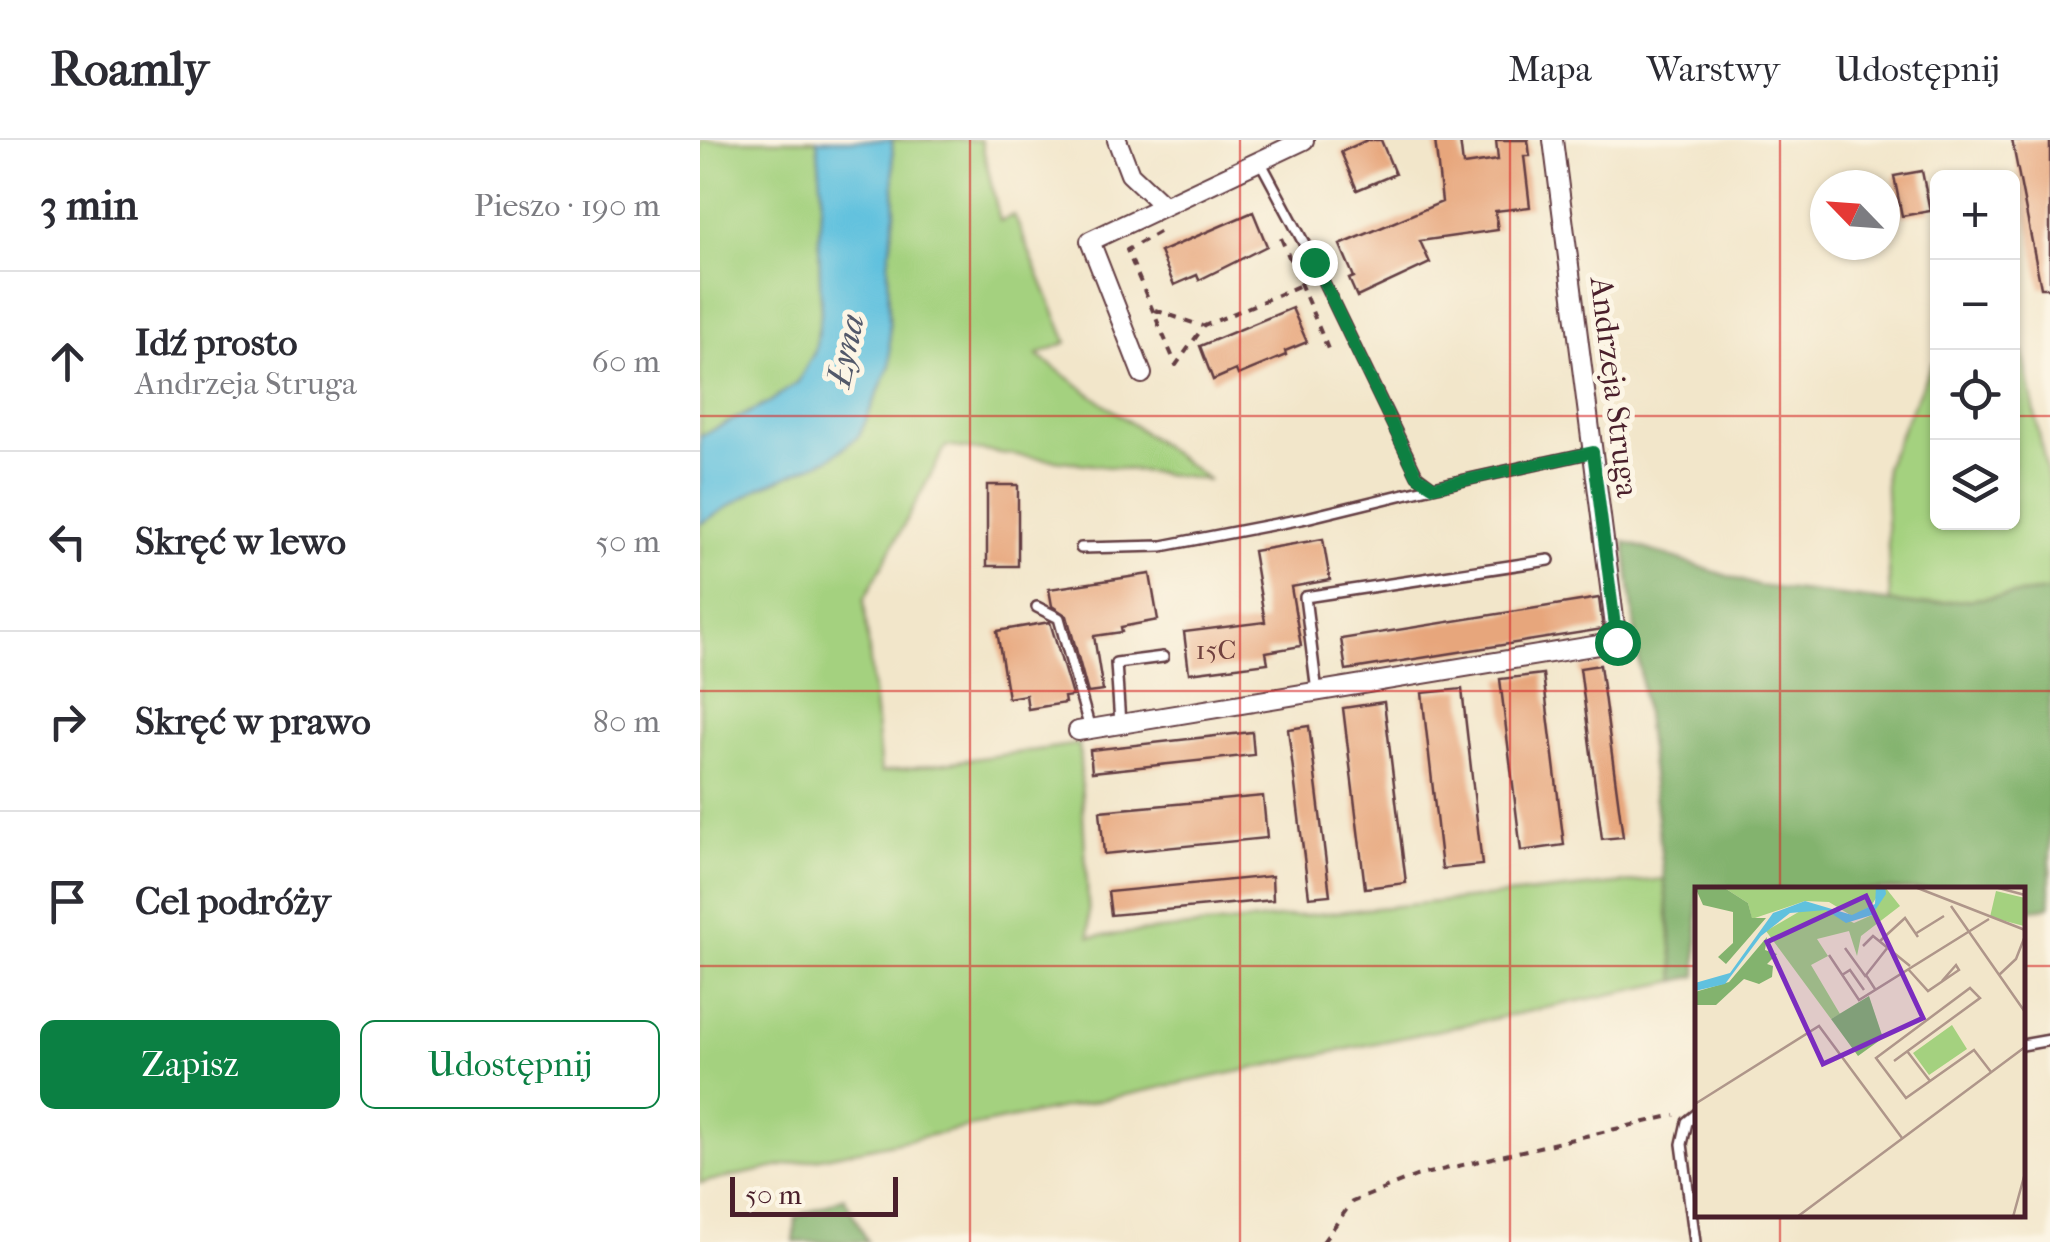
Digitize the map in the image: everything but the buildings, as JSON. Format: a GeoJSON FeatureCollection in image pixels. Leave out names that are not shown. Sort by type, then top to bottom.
{"type":"FeatureCollection","features":[{"type":"Feature","properties":{"kind":"street"},"geometry":{"type":"LineString","coordinates":[[1117,140],[1130,174],[1163,205]]}},
{"type":"Feature","properties":{"kind":"street"},"geometry":{"type":"LineString","coordinates":[[1142,374],[1090,241],[1304,140]]}},
{"type":"Feature","properties":{"kind":"street","name":"Andrzeja Struga"},"geometry":{"type":"LineString","coordinates":[[1317,692],[1617,642],[1553,140]]}},
{"type":"Feature","properties":{"kind":"street"},"geometry":{"type":"LineString","coordinates":[[1084,730],[1317,692]]}},
{"type":"Feature","properties":{"kind":"lane"},"geometry":{"type":"LineString","coordinates":[[1260,160],[1417,476],[1434,487]]}},
{"type":"Feature","properties":{"kind":"lane"},"geometry":{"type":"LineString","coordinates":[[1081,548],[1162,546],[1302,519],[1593,452]]}},
{"type":"Feature","properties":{"kind":"lane"},"geometry":{"type":"LineString","coordinates":[[1317,692],[1305,598],[1550,560]]}},
{"type":"Feature","properties":{"kind":"lane"},"geometry":{"type":"LineString","coordinates":[[1038,607],[1058,618],[1084,730]]}},
{"type":"Feature","properties":{"kind":"lane"},"geometry":{"type":"LineString","coordinates":[[1120,724],[1116,663],[1163,657]]}},
{"type":"Feature","properties":{"kind":"lane"},"geometry":{"type":"LineString","coordinates":[[2025,1045],[2050,1040]]}},
{"type":"Feature","properties":{"kind":"lane"},"geometry":{"type":"LineString","coordinates":[[1695,1116],[1687,1122],[1682,1144],[1695,1242]]}},
{"type":"Feature","properties":{"kind":"path"},"geometry":{"type":"LineString","coordinates":[[1160,232],[1127,250],[1176,365],[1204,326],[1301,285]]}},
{"type":"Feature","properties":{"kind":"path"},"geometry":{"type":"LineString","coordinates":[[1280,236],[1328,348]]}},
{"type":"Feature","properties":{"kind":"path"},"geometry":{"type":"LineString","coordinates":[[1155,310],[1204,326]]}},
{"type":"Feature","properties":{"kind":"path"},"geometry":{"type":"LineString","coordinates":[[1323,1242],[1352,1202],[1416,1176],[1679,1114]]}},
{"type":"Feature","properties":{"kind":"green space"},"geometry":{"type":"Polygon","coordinates":[[[700,140],[817,140],[822,192],[821,314],[815,351],[798,382],[767,404],[700,436],[700,140]]]}},
{"type":"Feature","properties":{"kind":"green space"},"geometry":{"type":"Polygon","coordinates":[[[892,140],[981,140],[1000,221],[1014,215],[1067,342],[1037,355],[1209,480],[946,446],[864,600],[881,772],[1079,744],[1090,937],[1664,879],[1676,981],[700,1183],[700,524],[759,488],[830,458],[859,436],[890,365],[888,264],[895,213],[892,140]]]}},
{"type":"Feature","properties":{"kind":"green space"},"geometry":{"type":"Polygon","coordinates":[[[2020,352],[2050,489],[2050,591],[1919,605],[1890,602],[1885,467],[1930,367],[1930,530],[2020,530],[2020,352]]]}},
{"type":"Feature","properties":{"kind":"green space"},"geometry":{"type":"Polygon","coordinates":[[[1625,542],[1758,586],[1919,605],[2050,591],[2050,906],[2025,912],[2025,887],[1695,887],[1695,976],[1676,981],[1625,542]]]}},
{"type":"Feature","properties":{"kind":"green space"},"geometry":{"type":"Polygon","coordinates":[[[844,1197],[868,1242],[794,1242],[796,1217],[844,1197]]]}},
{"type":"Feature","properties":{"kind":"water","name":"Łyna"},"geometry":{"type":"Polygon","coordinates":[[[817,140],[892,140],[895,213],[888,264],[890,365],[859,436],[830,458],[759,488],[700,524],[700,436],[767,404],[798,382],[815,351],[821,314],[822,192],[817,140]]]}},
{"type":"Feature","properties":{"kind":"route"},"geometry":{"type":"LineString","coordinates":[[1314,262],[1417,476],[1434,487],[1593,452],[1617,642]]}}]}
